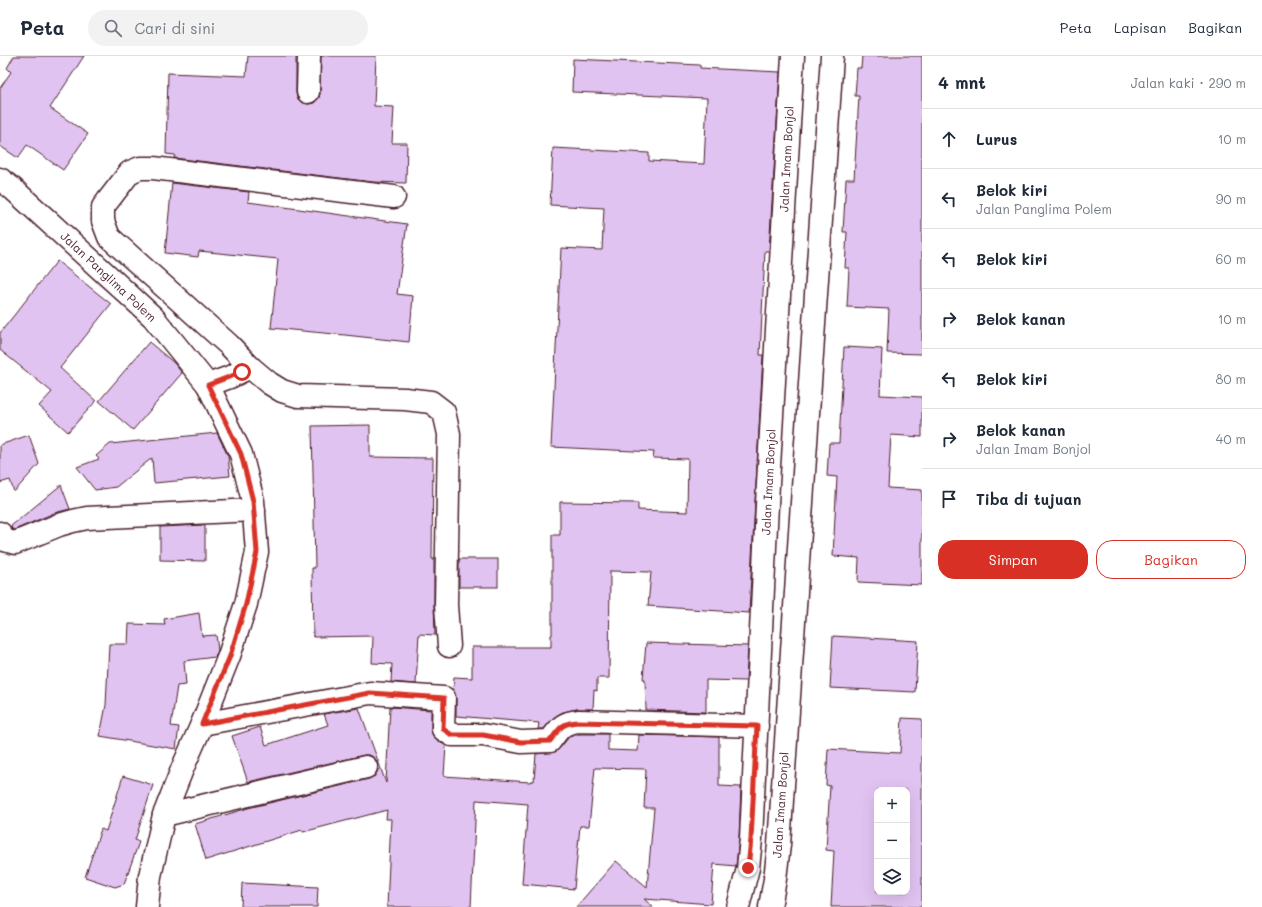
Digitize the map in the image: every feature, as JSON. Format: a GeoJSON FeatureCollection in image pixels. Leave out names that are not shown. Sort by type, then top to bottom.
{"type":"FeatureCollection","features":[{"type":"Feature","properties":{"kind":"street"},"geometry":{"type":"LineString","coordinates":[[308,92],[309,56]]}},
{"type":"Feature","properties":{"kind":"street","name":"Jalan Imam Bonjol"},"geometry":{"type":"LineString","coordinates":[[738,907],[748,868],[751,839],[768,484],[793,56]]}},
{"type":"Feature","properties":{"kind":"street","name":"Jalan Imam Bonjol"},"geometry":{"type":"LineString","coordinates":[[770,907],[779,845],[832,56]]}},
{"type":"Feature","properties":{"kind":"street"},"geometry":{"type":"LineString","coordinates":[[394,197],[153,168],[140,168],[130,172],[103,207],[103,221],[109,237],[229,345],[250,367],[269,383],[282,391],[298,396],[405,398],[431,402],[444,412],[449,434],[446,605],[449,646]]}},
{"type":"Feature","properties":{"kind":"street","name":"Jalan Panglima Polem"},"geometry":{"type":"LineString","coordinates":[[0,180],[13,189],[153,316],[208,385],[241,454],[253,501],[257,552],[246,604],[230,656],[164,815],[150,876],[147,907]]}},
{"type":"Feature","properties":{"kind":"street"},"geometry":{"type":"LineString","coordinates":[[208,385],[230,377],[250,367]]}},
{"type":"Feature","properties":{"kind":"street"},"geometry":{"type":"LineString","coordinates":[[768,484],[803,484]]}},
{"type":"Feature","properties":{"kind":"street"},"geometry":{"type":"LineString","coordinates":[[0,533],[4,540],[15,543],[59,525],[87,518],[254,510]]}},
{"type":"Feature","properties":{"kind":"street"},"geometry":{"type":"LineString","coordinates":[[202,724],[370,693],[444,698],[443,729],[452,735],[483,735],[521,742],[550,741],[560,728],[567,723],[578,722],[757,726]]}},
{"type":"Feature","properties":{"kind":"street"},"geometry":{"type":"LineString","coordinates":[[164,815],[366,767]]}},
{"type":"Feature","properties":{"kind":"building"},"geometry":{"type":"Polygon","coordinates":[[[14,56],[84,56],[50,108],[88,134],[63,170],[27,145],[18,158],[0,146],[0,88],[11,72],[7,68],[14,56]]]}},
{"type":"Feature","properties":{"kind":"building"},"geometry":{"type":"Polygon","coordinates":[[[248,56],[296,56],[297,98],[301,102],[308,104],[314,103],[319,98],[321,56],[376,56],[374,106],[394,107],[392,143],[407,143],[406,183],[373,182],[174,158],[175,155],[166,154],[168,73],[246,76],[248,56]]]}},
{"type":"Feature","properties":{"kind":"building"},"geometry":{"type":"Polygon","coordinates":[[[862,56],[922,56],[922,354],[887,353],[889,309],[847,307],[849,268],[845,268],[847,232],[843,232],[846,179],[854,179],[859,96],[855,96],[857,68],[861,68],[862,56]]]}},
{"type":"Feature","properties":{"kind":"building"},"geometry":{"type":"Polygon","coordinates":[[[573,59],[700,65],[700,68],[780,72],[769,251],[765,251],[760,355],[763,355],[749,613],[648,606],[651,572],[610,571],[609,678],[597,678],[597,691],[594,690],[593,709],[577,709],[563,712],[553,718],[544,729],[538,729],[539,723],[456,716],[456,698],[453,690],[454,677],[472,678],[472,647],[551,647],[552,535],[560,535],[560,502],[638,503],[638,510],[687,512],[688,459],[653,458],[654,452],[551,447],[561,248],[602,250],[604,208],[550,205],[553,148],[649,153],[649,161],[704,164],[707,98],[572,92],[573,59]]]}},
{"type":"Feature","properties":{"kind":"building"},"geometry":{"type":"Polygon","coordinates":[[[172,183],[249,192],[248,202],[407,224],[397,294],[413,296],[409,342],[271,328],[278,259],[199,251],[198,257],[165,253],[172,183]]]}},
{"type":"Feature","properties":{"kind":"building"},"geometry":{"type":"Polygon","coordinates":[[[57,261],[111,304],[60,368],[96,401],[68,432],[39,406],[52,392],[0,350],[0,333],[57,261]]]}},
{"type":"Feature","properties":{"kind":"building"},"geometry":{"type":"Polygon","coordinates":[[[149,342],[174,363],[182,373],[133,430],[99,401],[149,342]]]}},
{"type":"Feature","properties":{"kind":"building"},"geometry":{"type":"Polygon","coordinates":[[[844,347],[882,349],[880,395],[922,397],[922,437],[891,435],[888,488],[922,490],[922,585],[858,582],[859,558],[833,556],[837,477],[827,476],[829,443],[839,443],[844,347]]]}},
{"type":"Feature","properties":{"kind":"building"},"geometry":{"type":"Polygon","coordinates":[[[370,425],[370,457],[433,458],[432,559],[434,559],[435,635],[419,634],[416,684],[391,682],[392,664],[372,663],[373,636],[313,637],[312,568],[315,568],[312,426],[370,425]]]}},
{"type":"Feature","properties":{"kind":"building"},"geometry":{"type":"Polygon","coordinates":[[[217,433],[228,456],[230,476],[154,483],[152,458],[116,487],[95,490],[77,467],[99,459],[96,456],[110,444],[217,433]]]}},
{"type":"Feature","properties":{"kind":"building"},"geometry":{"type":"Polygon","coordinates":[[[29,435],[39,464],[14,492],[10,480],[0,483],[0,445],[29,435]]]}},
{"type":"Feature","properties":{"kind":"building"},"geometry":{"type":"Polygon","coordinates":[[[61,485],[70,509],[54,513],[14,530],[12,529],[11,526],[61,485]]]}},
{"type":"Feature","properties":{"kind":"building"},"geometry":{"type":"Polygon","coordinates":[[[205,525],[205,561],[160,560],[160,527],[205,525]]]}},
{"type":"Feature","properties":{"kind":"building"},"geometry":{"type":"Polygon","coordinates":[[[459,559],[498,559],[498,587],[459,587],[459,559]]]}},
{"type":"Feature","properties":{"kind":"building"},"geometry":{"type":"Polygon","coordinates":[[[199,613],[202,636],[216,635],[218,650],[215,657],[184,661],[186,685],[177,686],[171,726],[179,727],[176,749],[100,736],[106,705],[109,644],[128,644],[129,624],[165,625],[164,619],[199,613]]]}},
{"type":"Feature","properties":{"kind":"building"},"geometry":{"type":"Polygon","coordinates":[[[833,636],[918,641],[915,692],[830,688],[833,636]]]}},
{"type":"Feature","properties":{"kind":"building"},"geometry":{"type":"Polygon","coordinates":[[[646,643],[748,646],[746,681],[706,680],[706,712],[646,710],[645,679],[643,679],[646,643]]]}},
{"type":"Feature","properties":{"kind":"building"},"geometry":{"type":"Polygon","coordinates":[[[390,707],[431,710],[432,734],[446,746],[444,776],[530,782],[534,781],[536,754],[555,752],[569,737],[580,734],[608,734],[608,750],[638,751],[639,735],[719,737],[719,786],[741,787],[739,838],[736,866],[714,864],[711,904],[644,899],[653,907],[576,907],[616,861],[647,887],[654,808],[644,808],[646,769],[595,768],[589,826],[580,826],[574,889],[522,884],[528,804],[476,800],[471,907],[387,907],[391,819],[386,819],[387,810],[303,832],[302,830],[206,860],[195,824],[248,808],[369,779],[375,776],[378,770],[378,764],[375,759],[370,755],[364,755],[248,782],[232,736],[260,727],[266,745],[328,725],[324,714],[359,708],[386,783],[390,707]]]}},
{"type":"Feature","properties":{"kind":"building"},"geometry":{"type":"Polygon","coordinates":[[[902,718],[922,719],[922,907],[831,907],[834,851],[826,850],[830,786],[826,785],[828,749],[900,753],[902,718]]]}},
{"type":"Feature","properties":{"kind":"building"},"geometry":{"type":"Polygon","coordinates":[[[123,776],[153,785],[135,840],[139,842],[124,884],[115,887],[85,877],[101,829],[106,831],[123,776]]]}},
{"type":"Feature","properties":{"kind":"building"},"geometry":{"type":"Polygon","coordinates":[[[242,883],[318,887],[317,907],[241,907],[242,883]]]}},
{"type":"Feature","properties":{"kind":"route"},"geometry":{"type":"LineString","coordinates":[[242,372],[208,385],[241,454],[253,501],[257,552],[246,604],[230,656],[202,724],[370,693],[444,698],[443,729],[452,735],[483,735],[521,742],[550,741],[560,728],[567,723],[578,722],[757,726],[748,868]]}}]}
